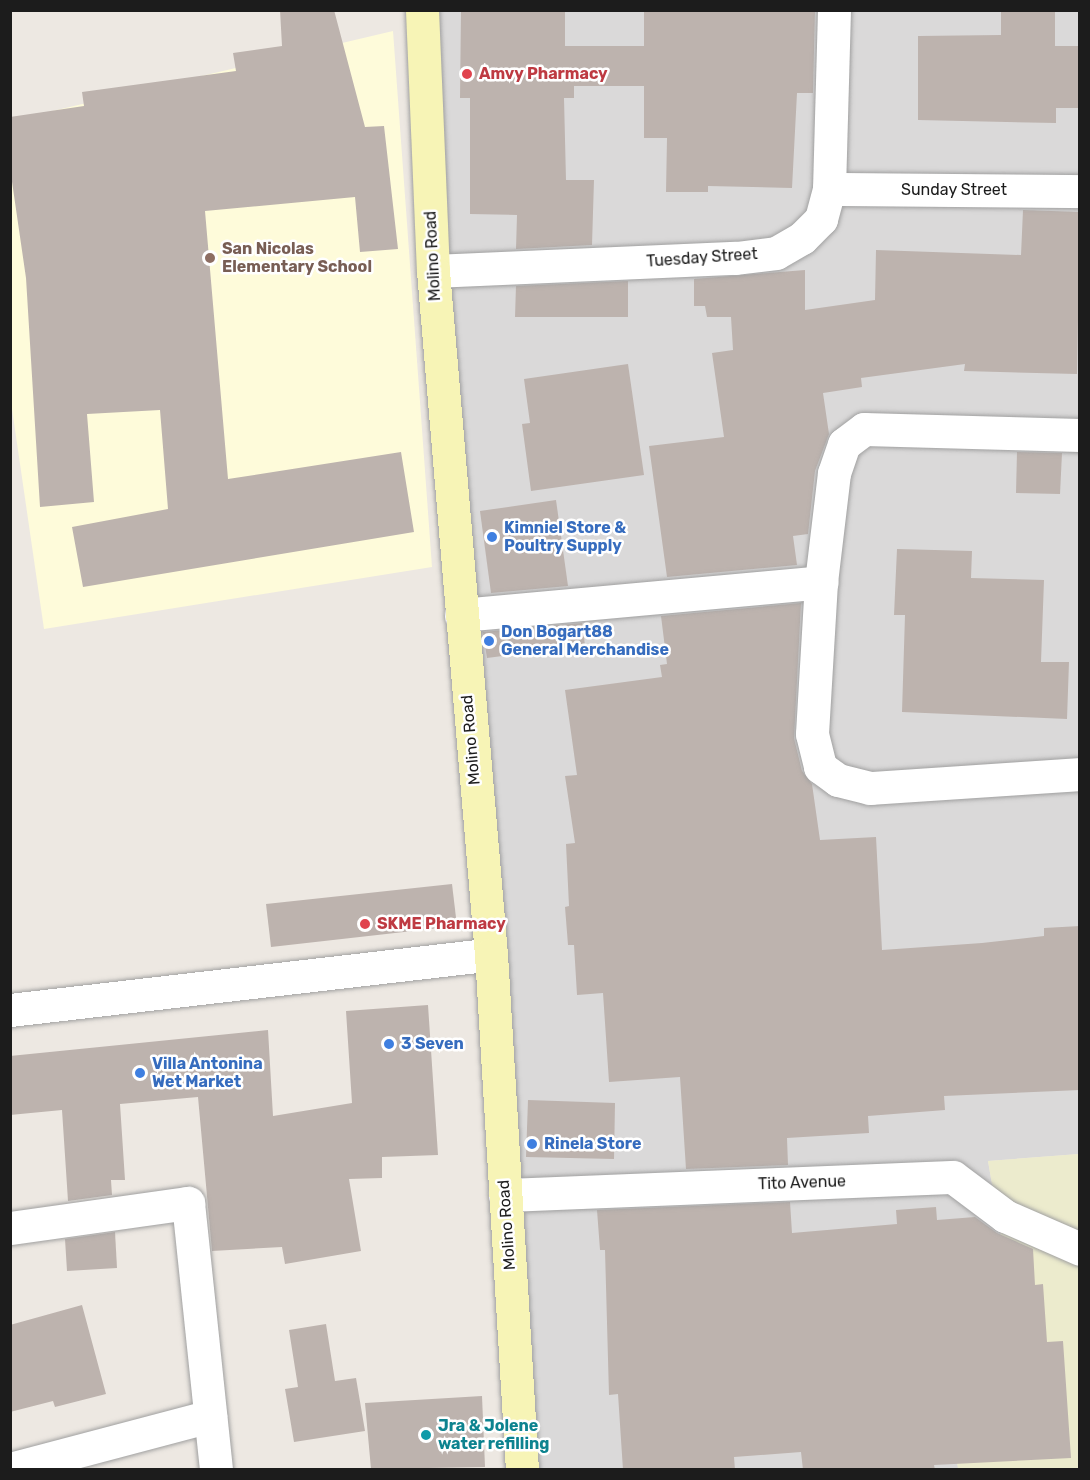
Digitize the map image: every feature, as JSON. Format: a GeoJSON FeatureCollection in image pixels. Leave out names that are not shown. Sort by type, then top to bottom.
{"type":"FeatureCollection","features":[{"type":"Feature","properties":{"kind":"main road","name":"Molino Road"},"geometry":{"type":"LineString","coordinates":[[422,10],[433,271],[491,954],[522,1470]]}},
{"type":"Feature","properties":{"kind":"street","name":"Tuesday Street"},"geometry":{"type":"LineString","coordinates":[[433,271],[776,253],[802,238],[821,219],[829,189],[834,10]]}},
{"type":"Feature","properties":{"kind":"street","name":"Sunday Street"},"geometry":{"type":"LineString","coordinates":[[829,189],[1080,191]]}},
{"type":"Feature","properties":{"kind":"street"},"geometry":{"type":"LineString","coordinates":[[1080,435],[864,429],[854,434],[844,444],[834,473],[821,582],[812,734],[820,767],[838,780],[870,788],[1080,774]]}},
{"type":"Feature","properties":{"kind":"street"},"geometry":{"type":"LineString","coordinates":[[461,615],[821,582]]}},
{"type":"Feature","properties":{"kind":"street"},"geometry":{"type":"LineString","coordinates":[[10,1010],[491,954]]}},
{"type":"Feature","properties":{"kind":"street","name":"Tito Avenue"},"geometry":{"type":"LineString","coordinates":[[505,1195],[953,1178],[1005,1216],[1080,1248]]}},
{"type":"Feature","properties":{"kind":"street"},"geometry":{"type":"LineString","coordinates":[[10,1228],[188,1203],[216,1470]]}},
{"type":"Feature","properties":{"kind":"street"},"geometry":{"type":"LineString","coordinates":[[10,1469],[210,1416]]}},
{"type":"Feature","properties":{"kind":"shaded area"},"geometry":{"type":"Polygon","coordinates":[[[422,11],[1079,11],[1079,1154],[988,1161],[1036,1440],[956,1447],[958,1469],[522,1469],[422,11]]]}},
{"type":"Feature","properties":{"kind":"shaded area","name":"San Nicolas Elementary School"},"geometry":{"type":"Polygon","coordinates":[[[393,31],[432,567],[44,629],[10,395],[10,121],[393,31]]]}},
{"type":"Feature","properties":{"kind":"green space"},"geometry":{"type":"Polygon","coordinates":[[[1079,1154],[1079,1469],[958,1469],[955,1447],[1036,1439],[988,1161],[1079,1154]]]}},
{"type":"Feature","properties":{"kind":"building"},"geometry":{"type":"Polygon","coordinates":[[[280,10],[334,10],[365,127],[384,126],[398,249],[360,252],[355,197],[205,211],[228,479],[401,452],[414,532],[83,587],[72,527],[168,509],[160,410],[87,414],[94,502],[40,507],[26,278],[10,168],[10,117],[84,106],[82,92],[236,71],[233,53],[282,46],[280,10]]]}},
{"type":"Feature","properties":{"kind":"building"},"geometry":{"type":"Polygon","coordinates":[[[461,10],[565,10],[565,46],[644,46],[644,10],[815,10],[813,93],[797,93],[792,188],[708,186],[708,192],[666,192],[667,138],[644,138],[644,86],[574,86],[574,98],[564,98],[566,180],[594,180],[592,245],[516,249],[517,215],[470,214],[470,98],[460,98],[461,10]]]}},
{"type":"Feature","properties":{"kind":"building"},"geometry":{"type":"Polygon","coordinates":[[[1001,10],[1055,10],[1055,46],[1080,46],[1080,108],[1056,108],[1056,123],[918,120],[918,36],[1001,35],[1001,10]]]}},
{"type":"Feature","properties":{"kind":"building"},"geometry":{"type":"Polygon","coordinates":[[[1023,210],[1080,212],[1077,374],[964,371],[965,364],[861,378],[862,387],[823,393],[829,434],[815,471],[808,534],[793,536],[797,565],[667,577],[649,446],[724,437],[712,353],[733,350],[731,317],[707,317],[705,306],[694,306],[694,279],[805,270],[805,310],[875,300],[876,250],[1021,255],[1023,210]]]}},
{"type":"Feature","properties":{"kind":"building"},"geometry":{"type":"Polygon","coordinates":[[[628,281],[628,317],[515,317],[516,286],[628,281]]]}},
{"type":"Feature","properties":{"kind":"building"},"geometry":{"type":"Polygon","coordinates":[[[628,364],[644,475],[531,491],[522,424],[530,423],[524,379],[628,364]]]}},
{"type":"Feature","properties":{"kind":"building"},"geometry":{"type":"Polygon","coordinates":[[[1017,452],[1062,453],[1060,494],[1016,493],[1017,452]]]}},
{"type":"Feature","properties":{"kind":"building"},"geometry":{"type":"Polygon","coordinates":[[[556,500],[568,586],[491,593],[480,511],[556,500]]]}},
{"type":"Feature","properties":{"kind":"building"},"geometry":{"type":"Polygon","coordinates":[[[897,549],[972,551],[971,578],[1044,580],[1041,662],[1069,662],[1067,719],[902,712],[905,615],[894,615],[897,549]]]}},
{"type":"Feature","properties":{"kind":"building"},"geometry":{"type":"Polygon","coordinates":[[[801,603],[794,738],[802,771],[812,784],[820,840],[876,837],[882,950],[1044,936],[1044,928],[1080,926],[1080,1090],[944,1096],[945,1110],[868,1116],[869,1133],[787,1138],[788,1165],[686,1169],[680,1077],[609,1082],[603,993],[577,995],[574,945],[568,945],[565,907],[569,906],[566,844],[575,843],[565,776],[577,775],[565,690],[662,677],[660,665],[667,664],[661,616],[801,603]]]}},
{"type":"Feature","properties":{"kind":"building"},"geometry":{"type":"Polygon","coordinates":[[[582,623],[585,645],[487,658],[483,632],[582,623]]]}},
{"type":"Feature","properties":{"kind":"building"},"geometry":{"type":"Polygon","coordinates":[[[452,884],[457,926],[271,947],[266,904],[452,884]]]}},
{"type":"Feature","properties":{"kind":"building"},"geometry":{"type":"Polygon","coordinates":[[[428,1005],[438,1155],[382,1157],[382,1178],[349,1179],[361,1251],[285,1264],[282,1247],[212,1251],[198,1097],[120,1104],[125,1180],[111,1180],[112,1195],[68,1201],[62,1110],[10,1115],[10,1056],[268,1030],[273,1116],[352,1103],[346,1011],[428,1005]]]}},
{"type":"Feature","properties":{"kind":"building"},"geometry":{"type":"Polygon","coordinates":[[[528,1100],[615,1103],[614,1159],[526,1157],[528,1100]]]}},
{"type":"Feature","properties":{"kind":"building"},"geometry":{"type":"Polygon","coordinates":[[[790,1202],[792,1233],[897,1224],[896,1210],[936,1207],[937,1220],[975,1217],[997,1233],[1033,1249],[1035,1285],[1043,1284],[1047,1342],[1063,1341],[1071,1458],[934,1465],[935,1470],[803,1470],[801,1452],[734,1457],[735,1470],[623,1470],[618,1394],[609,1395],[605,1250],[600,1250],[597,1210],[790,1202]]]}},
{"type":"Feature","properties":{"kind":"building"},"geometry":{"type":"Polygon","coordinates":[[[115,1232],[117,1268],[67,1271],[65,1239],[115,1232]]]}},
{"type":"Feature","properties":{"kind":"building"},"geometry":{"type":"Polygon","coordinates":[[[82,1305],[106,1394],[55,1407],[53,1401],[10,1412],[10,1325],[82,1305]]]}},
{"type":"Feature","properties":{"kind":"building"},"geometry":{"type":"Polygon","coordinates":[[[326,1324],[335,1381],[356,1378],[365,1431],[294,1442],[285,1389],[298,1387],[289,1330],[326,1324]]]}},
{"type":"Feature","properties":{"kind":"building","name":"Jra & Jolene water refilling"},"geometry":{"type":"Polygon","coordinates":[[[482,1396],[485,1467],[371,1469],[365,1403],[482,1396]]]}},
{"type":"Feature","properties":{"kind":"place","name":"Amvy Pharmacy"},"geometry":{"type":"Point","coordinates":[467,74]}},
{"type":"Feature","properties":{"kind":"place","name":"San Nicolas Elementary School"},"geometry":{"type":"Point","coordinates":[210,258]}},
{"type":"Feature","properties":{"kind":"place","name":"Kimniel Store & Poultry Supply"},"geometry":{"type":"Point","coordinates":[492,537]}},
{"type":"Feature","properties":{"kind":"place","name":"Don Bogart88 General Merchandise"},"geometry":{"type":"Point","coordinates":[489,641]}},
{"type":"Feature","properties":{"kind":"place","name":"SKME Pharmacy"},"geometry":{"type":"Point","coordinates":[365,924]}},
{"type":"Feature","properties":{"kind":"place","name":"3 Seven"},"geometry":{"type":"Point","coordinates":[389,1044]}},
{"type":"Feature","properties":{"kind":"place","name":"Villa Antonina Wet Market"},"geometry":{"type":"Point","coordinates":[140,1073]}},
{"type":"Feature","properties":{"kind":"place","name":"Rinela Store"},"geometry":{"type":"Point","coordinates":[532,1144]}},
{"type":"Feature","properties":{"kind":"place","name":"Jra & Jolene water refilling"},"geometry":{"type":"Point","coordinates":[426,1435]}}]}
